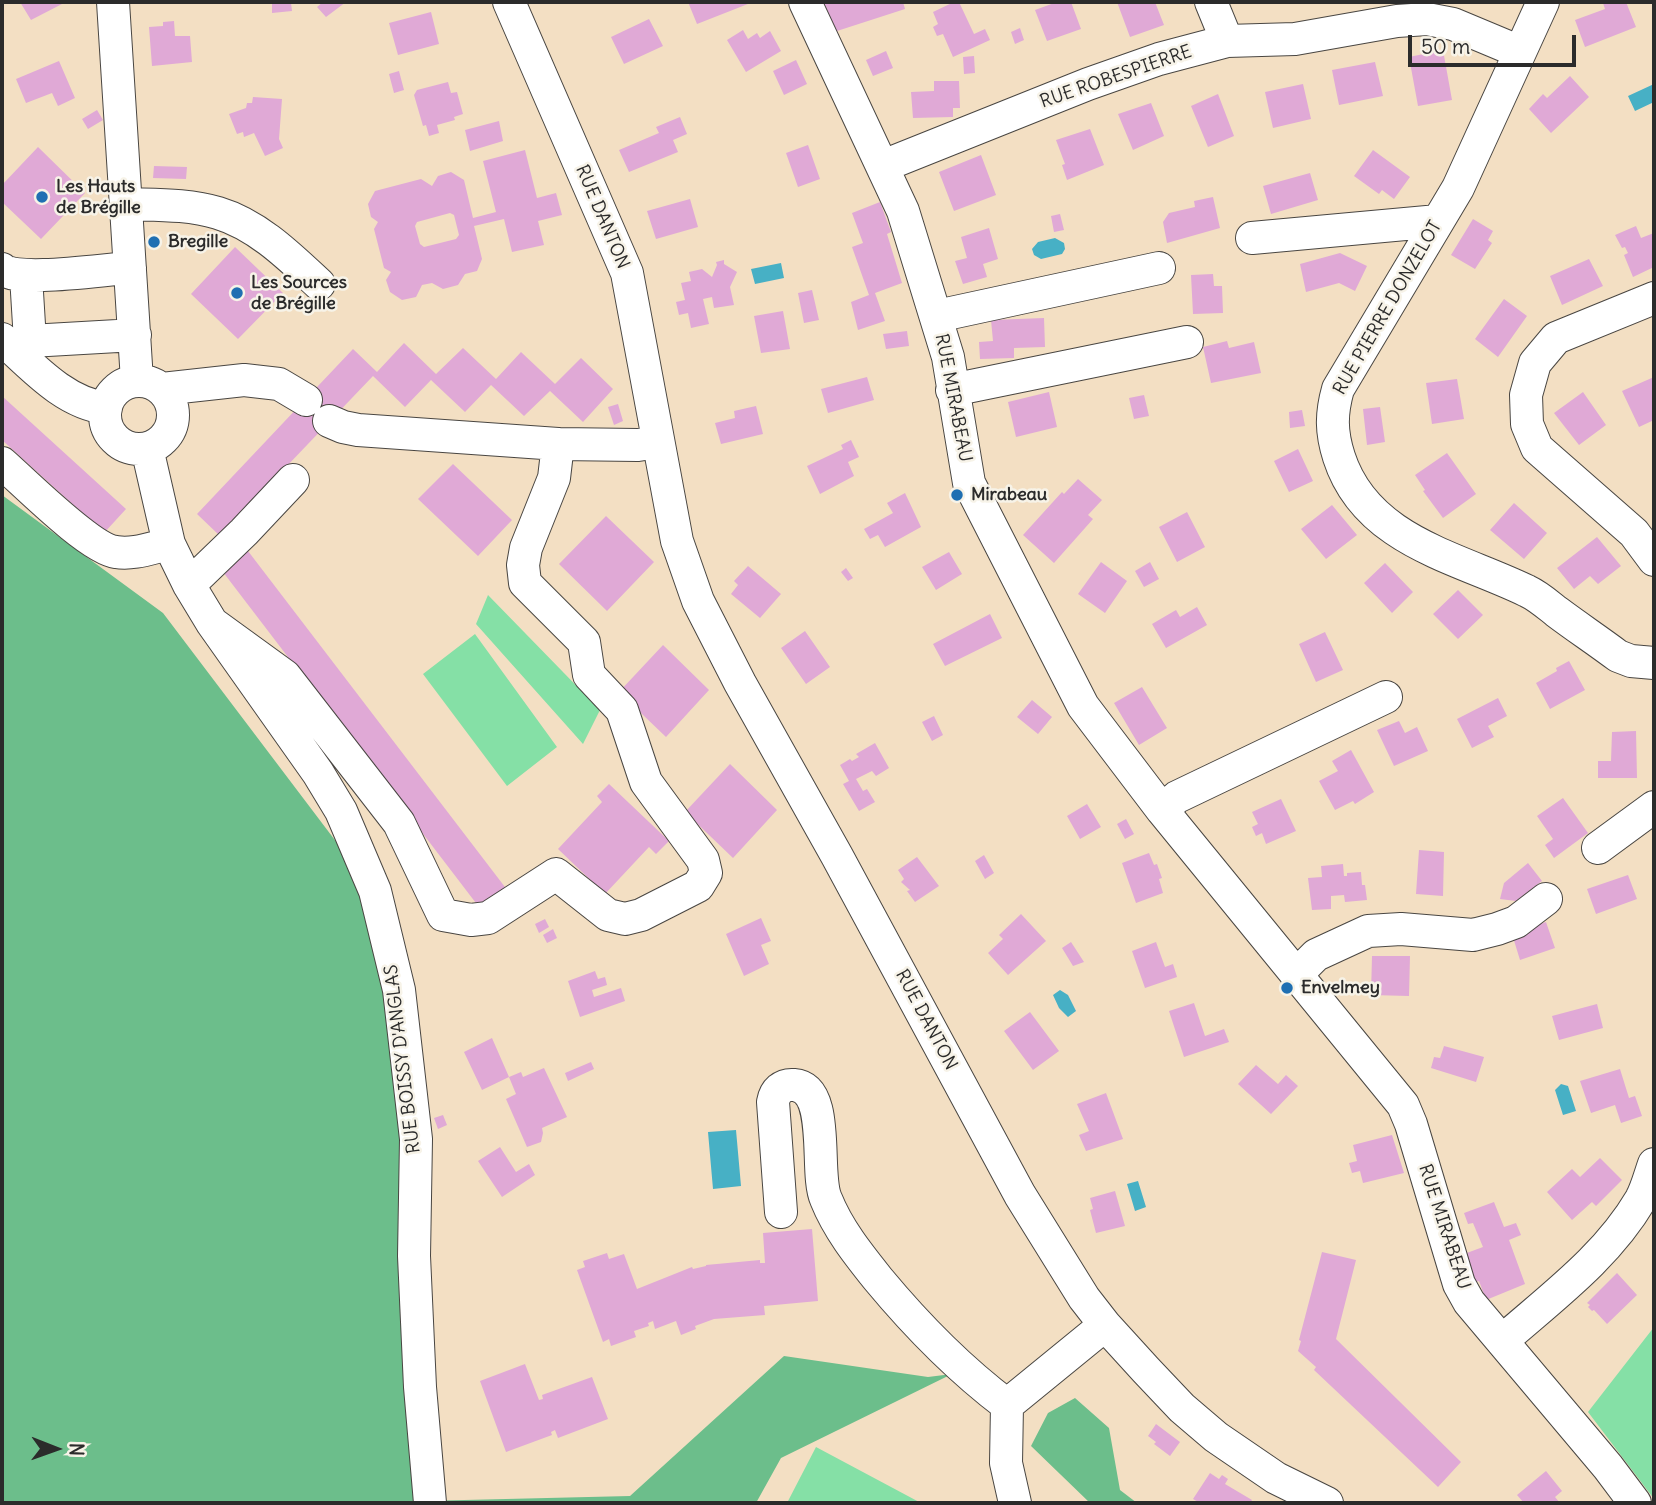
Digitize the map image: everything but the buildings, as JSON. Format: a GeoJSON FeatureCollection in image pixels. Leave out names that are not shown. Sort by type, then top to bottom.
{"type":"FeatureCollection","features":[{"type":"Feature","properties":{"kind":"street"},"geometry":{"type":"LineString","coordinates":[[113,2],[135,335],[150,385],[170,398],[174,421],[163,441],[147,449],[130,448],[119,443],[106,425],[106,408],[113,393],[121,386],[150,385],[244,380],[279,384],[306,400]]}},
{"type":"Feature","properties":{"kind":"street","name":"RUE DANTON"},"geometry":{"type":"LineString","coordinates":[[509,2],[627,273],[677,541],[698,601],[740,683],[1020,1195],[1053,1251],[1105,1325],[1182,1408],[1216,1437],[1276,1478],[1327,1503]]}},
{"type":"Feature","properties":{"kind":"street","name":"RUE MIRABEAU"},"geometry":{"type":"LineString","coordinates":[[805,2],[903,211],[948,357],[969,483],[1083,706],[1162,810],[1403,1105],[1459,1284],[1469,1301],[1635,1503]]}},
{"type":"Feature","properties":{"kind":"street"},"geometry":{"type":"LineString","coordinates":[[1211,2],[1227,41]]}},
{"type":"Feature","properties":{"kind":"street","name":"RUE PIERRE DONZELOT"},"geometry":{"type":"LineString","coordinates":[[1542,2],[1458,188],[1338,389],[1331,412],[1333,438],[1343,469],[1356,491],[1374,515],[1393,530],[1422,546],[1530,592],[1618,656],[1631,661],[1654,663]]}},
{"type":"Feature","properties":{"kind":"street","name":"RUE ROBESPIERRE"},"geometry":{"type":"LineString","coordinates":[[883,166],[1088,84],[1159,59],[1227,41],[1295,39],[1397,21],[1427,19],[1453,24],[1520,52]]}},
{"type":"Feature","properties":{"kind":"street"},"geometry":{"type":"LineString","coordinates":[[127,204],[181,206],[218,213],[248,226],[264,237],[319,284]]}},
{"type":"Feature","properties":{"kind":"street"},"geometry":{"type":"LineString","coordinates":[[1252,238],[1438,221]]}},
{"type":"Feature","properties":{"kind":"street"},"geometry":{"type":"LineString","coordinates":[[130,268],[14,272],[30,341],[135,335]]}},
{"type":"Feature","properties":{"kind":"street"},"geometry":{"type":"LineString","coordinates":[[937,316],[1159,268]]}},
{"type":"Feature","properties":{"kind":"street"},"geometry":{"type":"LineString","coordinates":[[1654,298],[1556,338],[1535,363],[1526,395],[1527,424],[1537,448],[1634,533],[1654,560]]}},
{"type":"Feature","properties":{"kind":"street"},"geometry":{"type":"LineString","coordinates":[[2,339],[53,386],[90,406],[106,408]]}},
{"type":"Feature","properties":{"kind":"street"},"geometry":{"type":"LineString","coordinates":[[953,390],[1187,342]]}},
{"type":"Feature","properties":{"kind":"street"},"geometry":{"type":"LineString","coordinates":[[329,421],[358,429],[558,444],[638,445],[658,442]]}},
{"type":"Feature","properties":{"kind":"street"},"geometry":{"type":"LineString","coordinates":[[212,622],[285,676],[399,823],[443,915],[471,920],[488,918],[556,874],[608,915],[625,919],[641,915],[698,886],[706,873],[703,860],[646,782],[622,709],[589,675],[584,642],[525,583],[523,565],[526,548],[554,478],[558,444]]}},
{"type":"Feature","properties":{"kind":"street","name":"RUE BOISSY D'ANGLAS"},"geometry":{"type":"LineString","coordinates":[[147,449],[169,544],[189,585],[318,773],[341,811],[375,891],[399,990],[416,1139],[414,1256],[420,1387],[430,1503]]}},
{"type":"Feature","properties":{"kind":"street"},"geometry":{"type":"LineString","coordinates":[[2,463],[93,543],[114,552],[133,552],[169,544]]}},
{"type":"Feature","properties":{"kind":"street"},"geometry":{"type":"LineString","coordinates":[[189,585],[293,480]]}},
{"type":"Feature","properties":{"kind":"street"},"geometry":{"type":"LineString","coordinates":[[1162,810],[1177,796],[1386,697]]}},
{"type":"Feature","properties":{"kind":"street"},"geometry":{"type":"LineString","coordinates":[[1598,848],[1654,807]]}},
{"type":"Feature","properties":{"kind":"street"},"geometry":{"type":"LineString","coordinates":[[1296,975],[1316,955],[1368,931],[1401,929],[1473,935],[1516,922],[1546,899]]}},
{"type":"Feature","properties":{"kind":"street"},"geometry":{"type":"LineString","coordinates":[[781,1212],[773,1102],[774,1094],[781,1086],[794,1084],[805,1087],[814,1098],[818,1116],[822,1192],[832,1214],[856,1252],[912,1320],[974,1380],[1007,1405]]}},
{"type":"Feature","properties":{"kind":"street"},"geometry":{"type":"LineString","coordinates":[[1502,1341],[1592,1263],[1618,1233],[1642,1197],[1654,1164]]}},
{"type":"Feature","properties":{"kind":"street"},"geometry":{"type":"LineString","coordinates":[[1015,1503],[1006,1463],[1007,1405],[1105,1325]]}},
{"type":"Feature","properties":{"kind":"green space"},"geometry":{"type":"Polygon","coordinates":[[[2,495],[163,613],[353,864],[385,979],[405,1161],[423,1501],[630,1496],[784,1356],[928,1377],[952,1374],[781,1458],[756,1503],[2,1503],[2,495]]]}},
{"type":"Feature","properties":{"kind":"green space"},"geometry":{"type":"Polygon","coordinates":[[[488,595],[600,710],[583,744],[476,624],[488,595]]]}},
{"type":"Feature","properties":{"kind":"green space"},"geometry":{"type":"Polygon","coordinates":[[[475,634],[557,747],[507,786],[423,674],[475,634]]]}},
{"type":"Feature","properties":{"kind":"green space"},"geometry":{"type":"Polygon","coordinates":[[[1654,1327],[1654,1499],[1588,1412],[1654,1327]]]}},
{"type":"Feature","properties":{"kind":"green space"},"geometry":{"type":"Polygon","coordinates":[[[1075,1398],[1109,1428],[1120,1490],[1137,1503],[1090,1503],[1031,1446],[1048,1413],[1075,1398]]]}},
{"type":"Feature","properties":{"kind":"green space"},"geometry":{"type":"Polygon","coordinates":[[[816,1447],[921,1503],[787,1503],[816,1447]]]}},
{"type":"Feature","properties":{"kind":"water"},"geometry":{"type":"Polygon","coordinates":[[[1654,84],[1654,102],[1635,111],[1628,96],[1654,84]]]}},
{"type":"Feature","properties":{"kind":"water"},"geometry":{"type":"Polygon","coordinates":[[[1055,238],[1064,243],[1062,254],[1041,259],[1034,255],[1032,249],[1038,242],[1055,238]]]}},
{"type":"Feature","properties":{"kind":"water"},"geometry":{"type":"Polygon","coordinates":[[[781,263],[784,278],[755,284],[751,269],[781,263]]]}},
{"type":"Feature","properties":{"kind":"water"},"geometry":{"type":"Polygon","coordinates":[[[1060,990],[1068,995],[1076,1011],[1068,1017],[1059,1008],[1053,995],[1060,990]]]}},
{"type":"Feature","properties":{"kind":"water"},"geometry":{"type":"Polygon","coordinates":[[[1561,1084],[1568,1086],[1576,1111],[1563,1115],[1555,1090],[1561,1084]]]}},
{"type":"Feature","properties":{"kind":"water"},"geometry":{"type":"Polygon","coordinates":[[[736,1130],[741,1186],[713,1189],[708,1132],[736,1130]]]}},
{"type":"Feature","properties":{"kind":"water"},"geometry":{"type":"Polygon","coordinates":[[[1138,1181],[1146,1207],[1135,1211],[1127,1184],[1138,1181]]]}},
{"type":"Feature","properties":{"kind":"place","name":"Les Hauts de Brégille"},"geometry":{"type":"Point","coordinates":[42,197]}},
{"type":"Feature","properties":{"kind":"place","name":"Bregille"},"geometry":{"type":"Point","coordinates":[154,242]}},
{"type":"Feature","properties":{"kind":"place","name":"Les Sources de Brégille"},"geometry":{"type":"Point","coordinates":[237,293]}},
{"type":"Feature","properties":{"kind":"place","name":"Mirabeau"},"geometry":{"type":"Point","coordinates":[957,495]}},
{"type":"Feature","properties":{"kind":"place","name":"Envelmey"},"geometry":{"type":"Point","coordinates":[1287,988]}}]}
